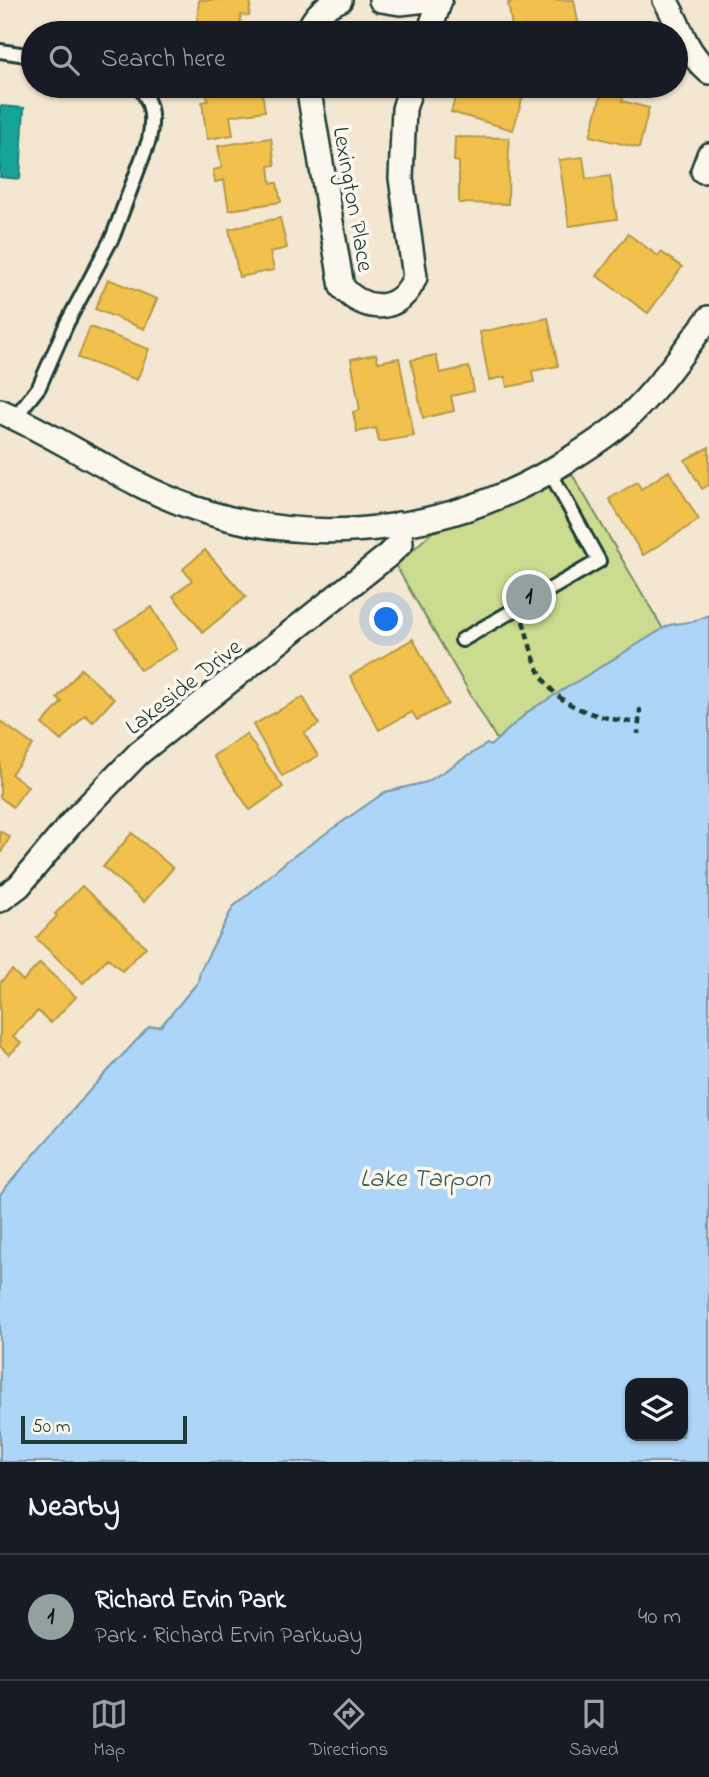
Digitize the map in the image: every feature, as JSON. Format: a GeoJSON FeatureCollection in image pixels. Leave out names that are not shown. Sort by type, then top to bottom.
{"type":"FeatureCollection","features":[{"type":"Feature","properties":{"kind":"street"},"geometry":{"type":"LineString","coordinates":[[313,21],[323,9],[340,0]]}},
{"type":"Feature","properties":{"kind":"street"},"geometry":{"type":"LineString","coordinates":[[381,0],[400,3],[427,0]]}},
{"type":"Feature","properties":{"kind":"street"},"geometry":{"type":"LineString","coordinates":[[433,21],[440,0]]}},
{"type":"Feature","properties":{"kind":"street"},"geometry":{"type":"LineString","coordinates":[[666,0],[677,21]]}},
{"type":"Feature","properties":{"kind":"street"},"geometry":{"type":"LineString","coordinates":[[688,47],[709,72]]}},
{"type":"Feature","properties":{"kind":"street","name":"Lexington Place"},"geometry":{"type":"LineString","coordinates":[[310,98],[342,287],[359,301],[379,307],[392,304],[402,297],[411,288],[415,277],[401,178],[404,108],[407,98]]}},
{"type":"Feature","properties":{"kind":"street"},"geometry":{"type":"LineString","coordinates":[[7,414],[151,491],[217,516],[265,526],[353,531],[477,507],[507,495],[550,472],[632,413],[648,397],[709,318]]}},
{"type":"Feature","properties":{"kind":"street","name":"Lakeside Drive"},"geometry":{"type":"LineString","coordinates":[[0,900],[19,886],[74,821],[139,753],[401,543],[399,524]]}},
{"type":"Feature","properties":{"kind":"lane"},"geometry":{"type":"LineString","coordinates":[[0,51],[21,54]]}},
{"type":"Feature","properties":{"kind":"lane"},"geometry":{"type":"LineString","coordinates":[[7,414],[39,387],[67,323],[113,236],[149,140],[152,124],[147,98]]}},
{"type":"Feature","properties":{"kind":"lane"},"geometry":{"type":"LineString","coordinates":[[462,640],[599,561],[550,472]]}},
{"type":"Feature","properties":{"kind":"path"},"geometry":{"type":"LineString","coordinates":[[519,607],[538,667],[551,689],[576,707],[597,716],[639,723],[640,710],[638,734]]}},
{"type":"Feature","properties":{"kind":"green space"},"geometry":{"type":"Polygon","coordinates":[[[572,474],[663,629],[529,711],[497,740],[396,566],[432,532],[572,474]]]}},
{"type":"Feature","properties":{"kind":"water","name":"Lake Tarpon"},"geometry":{"type":"Polygon","coordinates":[[[709,615],[709,1462],[0,1462],[0,1194],[149,1027],[161,1026],[198,982],[200,971],[233,907],[288,860],[385,792],[427,782],[487,744],[490,746],[529,711],[669,625],[695,621],[709,615]]]}},
{"type":"Feature","properties":{"kind":"building: Homes"},"geometry":{"type":"Polygon","coordinates":[[[199,0],[251,0],[249,16],[241,15],[240,21],[197,21],[199,0]]]}},
{"type":"Feature","properties":{"kind":"building: Homes"},"geometry":{"type":"Polygon","coordinates":[[[526,0],[574,0],[578,21],[511,21],[508,3],[526,0]]]}},
{"type":"Feature","properties":{"kind":"building: Homes"},"geometry":{"type":"Polygon","coordinates":[[[207,98],[263,98],[265,111],[230,116],[233,135],[207,139],[202,102],[208,101],[207,98]]]}},
{"type":"Feature","properties":{"kind":"building: Homes"},"geometry":{"type":"Polygon","coordinates":[[[455,98],[522,98],[513,130],[451,112],[455,98]]]}},
{"type":"Feature","properties":{"kind":"building: Homes"},"geometry":{"type":"Polygon","coordinates":[[[600,98],[623,98],[622,101],[649,108],[639,148],[590,136],[600,98]]]}},
{"type":"Feature","properties":{"kind":"building: Homes"},"geometry":{"type":"Polygon","coordinates":[[[455,137],[509,138],[508,204],[459,203],[459,162],[454,161],[455,137]]]}},
{"type":"Feature","properties":{"kind":"building: Homes"},"geometry":{"type":"Polygon","coordinates":[[[271,138],[275,165],[269,166],[271,183],[277,183],[281,202],[229,210],[224,180],[215,182],[213,170],[222,168],[218,146],[271,138]]]}},
{"type":"Feature","properties":{"kind":"building: Homes"},"geometry":{"type":"Polygon","coordinates":[[[583,157],[586,179],[610,176],[617,219],[569,226],[559,160],[583,157]]]}},
{"type":"Feature","properties":{"kind":"building: Homes"},"geometry":{"type":"Polygon","coordinates":[[[280,218],[287,248],[270,252],[274,270],[239,277],[229,229],[280,218]]]}},
{"type":"Feature","properties":{"kind":"building: Homes"},"geometry":{"type":"Polygon","coordinates":[[[628,234],[658,256],[661,252],[682,267],[648,313],[597,276],[628,234]]]}},
{"type":"Feature","properties":{"kind":"building: Homes"},"geometry":{"type":"Polygon","coordinates":[[[108,279],[157,299],[144,329],[95,309],[108,279]]]}},
{"type":"Feature","properties":{"kind":"building: Homes"},"geometry":{"type":"Polygon","coordinates":[[[548,318],[558,366],[532,371],[534,382],[507,387],[505,377],[489,380],[480,332],[548,318]]]}},
{"type":"Feature","properties":{"kind":"building: Homes"},"geometry":{"type":"Polygon","coordinates":[[[90,327],[149,349],[137,380],[78,358],[90,327]]]}},
{"type":"Feature","properties":{"kind":"building: Homes"},"geometry":{"type":"Polygon","coordinates":[[[376,354],[378,362],[399,358],[414,436],[379,442],[376,428],[357,432],[353,412],[360,410],[351,359],[376,354]]]}},
{"type":"Feature","properties":{"kind":"building: Homes"},"geometry":{"type":"Polygon","coordinates":[[[436,355],[440,373],[469,367],[474,391],[451,396],[454,411],[423,418],[411,360],[436,355]]]}},
{"type":"Feature","properties":{"kind":"building: Homes"},"geometry":{"type":"Polygon","coordinates":[[[709,447],[709,485],[702,489],[685,460],[709,447]]]}},
{"type":"Feature","properties":{"kind":"building: Homes"},"geometry":{"type":"Polygon","coordinates":[[[669,471],[699,520],[643,555],[609,499],[637,482],[641,489],[669,471]]]}},
{"type":"Feature","properties":{"kind":"building: Homes"},"geometry":{"type":"Polygon","coordinates":[[[205,550],[246,597],[203,632],[173,596],[192,580],[183,569],[205,550]]]}},
{"type":"Feature","properties":{"kind":"building: Homes"},"geometry":{"type":"Polygon","coordinates":[[[152,607],[177,649],[140,670],[116,629],[152,607]]]}},
{"type":"Feature","properties":{"kind":"building: Homes"},"geometry":{"type":"Polygon","coordinates":[[[413,639],[448,704],[417,720],[412,712],[379,730],[350,676],[413,639]]]}},
{"type":"Feature","properties":{"kind":"building: Homes"},"geometry":{"type":"Polygon","coordinates":[[[81,669],[114,699],[93,722],[85,715],[61,741],[42,724],[62,702],[57,698],[81,669]]]}},
{"type":"Feature","properties":{"kind":"building: Homes"},"geometry":{"type":"Polygon","coordinates":[[[303,697],[319,724],[304,733],[318,756],[282,776],[253,725],[303,697]]]}},
{"type":"Feature","properties":{"kind":"building: Homes"},"geometry":{"type":"Polygon","coordinates":[[[0,721],[33,745],[11,774],[28,786],[13,807],[0,797],[0,721]]]}},
{"type":"Feature","properties":{"kind":"building: Homes"},"geometry":{"type":"Polygon","coordinates":[[[246,734],[283,787],[250,810],[213,756],[246,734]]]}},
{"type":"Feature","properties":{"kind":"building: Homes"},"geometry":{"type":"Polygon","coordinates":[[[0,831],[10,837],[0,854],[0,831]]]}},
{"type":"Feature","properties":{"kind":"building: Homes"},"geometry":{"type":"Polygon","coordinates":[[[132,833],[173,868],[144,902],[103,867],[132,833]]]}},
{"type":"Feature","properties":{"kind":"building: Homes"},"geometry":{"type":"Polygon","coordinates":[[[82,886],[146,947],[122,971],[108,958],[83,983],[36,938],[82,886]]]}},
{"type":"Feature","properties":{"kind":"building: Homes"},"geometry":{"type":"Polygon","coordinates":[[[40,963],[76,997],[51,1023],[38,1011],[13,1036],[21,1043],[9,1055],[0,1046],[0,983],[12,970],[23,981],[40,963]]]}},
{"type":"Feature","properties":{"kind":"building: Public"},"geometry":{"type":"Polygon","coordinates":[[[0,106],[24,108],[20,179],[0,177],[0,106]]]}},
{"type":"Feature","properties":{"kind":"place","name":"Richard Ervin Park"},"geometry":{"type":"Point","coordinates":[529,597]}}]}
